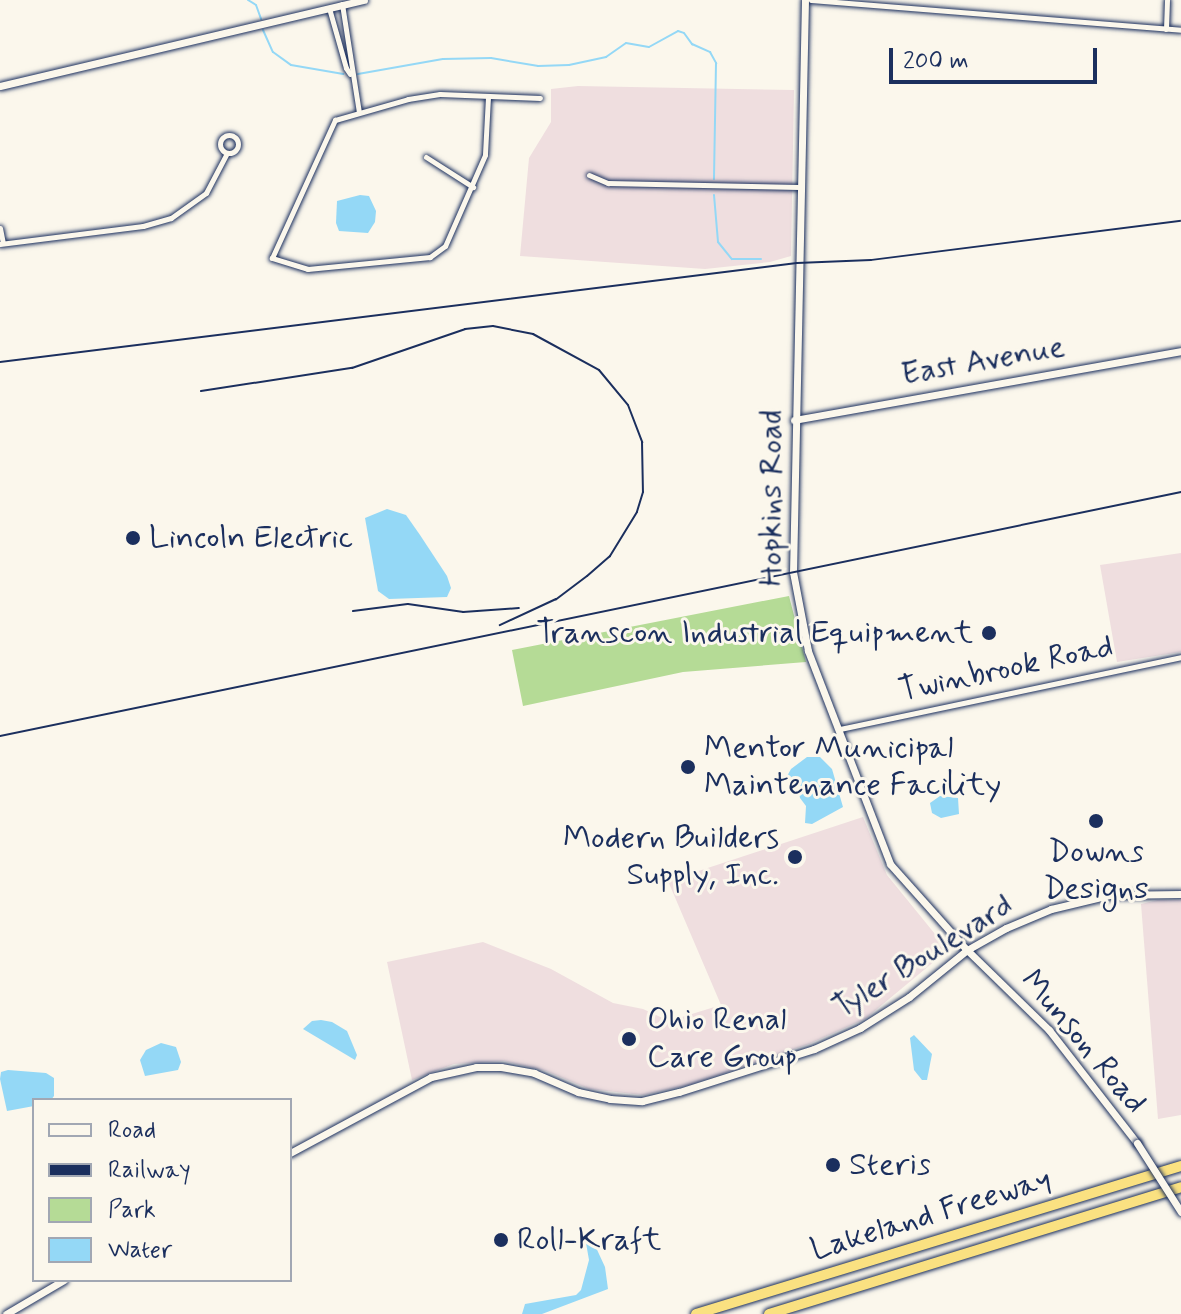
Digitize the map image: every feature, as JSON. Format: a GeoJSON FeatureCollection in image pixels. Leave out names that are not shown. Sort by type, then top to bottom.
{"type":"FeatureCollection","features":[{"type":"Feature","properties":{"kind":"highway","name":"Lakeland Freeway"},"geometry":{"type":"LineString","coordinates":[[696,1314],[1181,1166]]}},
{"type":"Feature","properties":{"kind":"highway","name":"Lakeland Freeway"},"geometry":{"type":"LineString","coordinates":[[769,1314],[1181,1187]]}},
{"type":"Feature","properties":{"kind":"street"},"geometry":{"type":"LineString","coordinates":[[0,86],[364,0]]}},
{"type":"Feature","properties":{"kind":"street"},"geometry":{"type":"LineString","coordinates":[[808,0],[1181,30]]}},
{"type":"Feature","properties":{"kind":"street","name":"Hopkins Road"},"geometry":{"type":"LineString","coordinates":[[808,0],[799,187],[794,420],[793,572],[797,604],[808,651],[890,864],[967,950]]}},
{"type":"Feature","properties":{"kind":"street"},"geometry":{"type":"LineString","coordinates":[[1166,29],[1167,0]]}},
{"type":"Feature","properties":{"kind":"street"},"geometry":{"type":"LineString","coordinates":[[342,4],[349,42],[350,74],[359,112]]}},
{"type":"Feature","properties":{"kind":"street"},"geometry":{"type":"LineString","coordinates":[[329,8],[350,74]]}},
{"type":"Feature","properties":{"kind":"street"},"geometry":{"type":"LineString","coordinates":[[488,97],[485,155],[445,246],[430,257],[308,269],[272,258],[335,120],[440,94],[540,98]]}},
{"type":"Feature","properties":{"kind":"street"},"geometry":{"type":"LineString","coordinates":[[0,228],[2,243],[143,226],[171,218],[206,193],[227,153]]}},
{"type":"Feature","properties":{"kind":"street"},"geometry":{"type":"LineString","coordinates":[[426,157],[473,187]]}},
{"type":"Feature","properties":{"kind":"street"},"geometry":{"type":"LineString","coordinates":[[589,175],[608,183],[799,187]]}},
{"type":"Feature","properties":{"kind":"street","name":"East Avenue"},"geometry":{"type":"LineString","coordinates":[[794,420],[1181,351]]}},
{"type":"Feature","properties":{"kind":"street","name":"Twinbrook Road"},"geometry":{"type":"LineString","coordinates":[[840,729],[1181,657]]}},
{"type":"Feature","properties":{"kind":"street","name":"Tyler Boulevard"},"geometry":{"type":"LineString","coordinates":[[292,1152],[431,1077],[476,1067],[501,1067],[534,1073],[578,1092],[610,1099],[642,1101],[689,1089],[814,1049],[860,1028],[909,997],[967,950],[1006,928],[1086,899],[1137,893],[1181,894]]}},
{"type":"Feature","properties":{"kind":"street","name":"Munson Road"},"geometry":{"type":"LineString","coordinates":[[967,950],[1049,1030],[1137,1143],[1181,1212]]}},
{"type":"Feature","properties":{"kind":"street"},"geometry":{"type":"LineString","coordinates":[[6,1314],[61,1282]]}},
{"type":"Feature","properties":{"kind":"shaded area"},"geometry":{"type":"Polygon","coordinates":[[[578,86],[794,90],[791,256],[770,262],[705,269],[520,256],[529,158],[551,122],[551,89],[578,86]]]}},
{"type":"Feature","properties":{"kind":"shaded area"},"geometry":{"type":"Polygon","coordinates":[[[1181,553],[1181,652],[1117,662],[1100,565],[1181,553]]]}},
{"type":"Feature","properties":{"kind":"shaded area"},"geometry":{"type":"Polygon","coordinates":[[[863,817],[887,875],[948,950],[865,1019],[809,1044],[689,1085],[643,1095],[589,1089],[546,1071],[504,1061],[454,1064],[412,1080],[387,962],[483,942],[551,969],[613,1003],[643,1009],[669,1021],[721,1005],[668,881],[863,817]]]}},
{"type":"Feature","properties":{"kind":"shaded area"},"geometry":{"type":"Polygon","coordinates":[[[1181,900],[1181,1115],[1158,1119],[1141,904],[1181,900]]]}},
{"type":"Feature","properties":{"kind":"green space"},"geometry":{"type":"Polygon","coordinates":[[[789,596],[806,662],[683,672],[523,706],[512,650],[789,596]]]}},
{"type":"Feature","properties":{"kind":"water"},"geometry":{"type":"Polygon","coordinates":[[[369,196],[376,211],[375,222],[368,233],[339,231],[336,223],[337,201],[369,196]]]}},
{"type":"Feature","properties":{"kind":"water"},"geometry":{"type":"Polygon","coordinates":[[[387,509],[406,515],[420,535],[447,576],[451,588],[447,597],[389,599],[378,591],[365,518],[387,509]]]}},
{"type":"Feature","properties":{"kind":"water"},"geometry":{"type":"Polygon","coordinates":[[[807,757],[820,757],[832,769],[843,807],[812,824],[805,823],[806,806],[800,798],[797,783],[786,778],[791,769],[807,757]]]}},
{"type":"Feature","properties":{"kind":"water"},"geometry":{"type":"Polygon","coordinates":[[[940,796],[958,798],[959,814],[941,818],[932,813],[930,803],[940,796]]]}},
{"type":"Feature","properties":{"kind":"water"},"geometry":{"type":"Polygon","coordinates":[[[312,1021],[332,1022],[347,1031],[357,1055],[355,1060],[303,1029],[312,1021]]]}},
{"type":"Feature","properties":{"kind":"water"},"geometry":{"type":"Polygon","coordinates":[[[914,1035],[932,1054],[927,1080],[922,1080],[914,1070],[910,1038],[914,1035]]]}},
{"type":"Feature","properties":{"kind":"water"},"geometry":{"type":"Polygon","coordinates":[[[161,1043],[176,1047],[181,1062],[178,1070],[145,1076],[140,1060],[146,1050],[161,1043]]]}},
{"type":"Feature","properties":{"kind":"water"},"geometry":{"type":"Polygon","coordinates":[[[1,1072],[46,1073],[54,1078],[54,1096],[32,1098],[32,1106],[7,1111],[1,1072]]]}},
{"type":"Feature","properties":{"kind":"water"},"geometry":{"type":"Polygon","coordinates":[[[593,1241],[605,1267],[608,1289],[542,1314],[522,1314],[525,1304],[576,1295],[581,1290],[589,1260],[586,1243],[593,1241]]]}},
{"type":"Feature","properties":{"kind":"waterway"},"geometry":{"type":"LineString","coordinates":[[248,0],[256,5],[261,19]]}},
{"type":"Feature","properties":{"kind":"waterway"},"geometry":{"type":"LineString","coordinates":[[263,30],[273,52],[291,65],[343,74]]}},
{"type":"Feature","properties":{"kind":"waterway"},"geometry":{"type":"LineString","coordinates":[[358,74],[443,59],[491,58],[538,66],[569,65],[606,57],[626,43],[649,47],[678,31],[684,33],[692,44],[710,52],[716,63],[714,179]]}},
{"type":"Feature","properties":{"kind":"waterway"},"geometry":{"type":"LineString","coordinates":[[714,195],[718,242],[732,259],[761,259]]}},
{"type":"Feature","properties":{"kind":"railway"},"geometry":{"type":"LineString","coordinates":[[0,362],[797,263],[871,260],[1181,221]]}},
{"type":"Feature","properties":{"kind":"railway"},"geometry":{"type":"LineString","coordinates":[[201,391],[352,368],[465,329],[493,326],[533,334],[599,370],[628,405],[642,442],[643,492],[637,512],[610,556],[587,576],[556,599],[500,625]]}},
{"type":"Feature","properties":{"kind":"railway"},"geometry":{"type":"LineString","coordinates":[[0,736],[1181,492]]}},
{"type":"Feature","properties":{"kind":"railway"},"geometry":{"type":"LineString","coordinates":[[353,611],[408,604],[463,612],[519,608]]}},
{"type":"Feature","properties":{"kind":"place","name":"Lincoln Electric"},"geometry":{"type":"Point","coordinates":[133,538]}},
{"type":"Feature","properties":{"kind":"place","name":"Transcon Industrial Equipment"},"geometry":{"type":"Point","coordinates":[989,633]}},
{"type":"Feature","properties":{"kind":"place","name":"Mentor Municipal Maintenance Facility"},"geometry":{"type":"Point","coordinates":[688,767]}},
{"type":"Feature","properties":{"kind":"place","name":"Downs Designs"},"geometry":{"type":"Point","coordinates":[1096,821]}},
{"type":"Feature","properties":{"kind":"place","name":"Modern Builders Supply, Inc."},"geometry":{"type":"Point","coordinates":[795,857]}},
{"type":"Feature","properties":{"kind":"place","name":"Ohio Renal Care Group"},"geometry":{"type":"Point","coordinates":[629,1039]}},
{"type":"Feature","properties":{"kind":"place","name":"Steris"},"geometry":{"type":"Point","coordinates":[833,1165]}},
{"type":"Feature","properties":{"kind":"place","name":"Roll-Kraft"},"geometry":{"type":"Point","coordinates":[501,1240]}}]}
